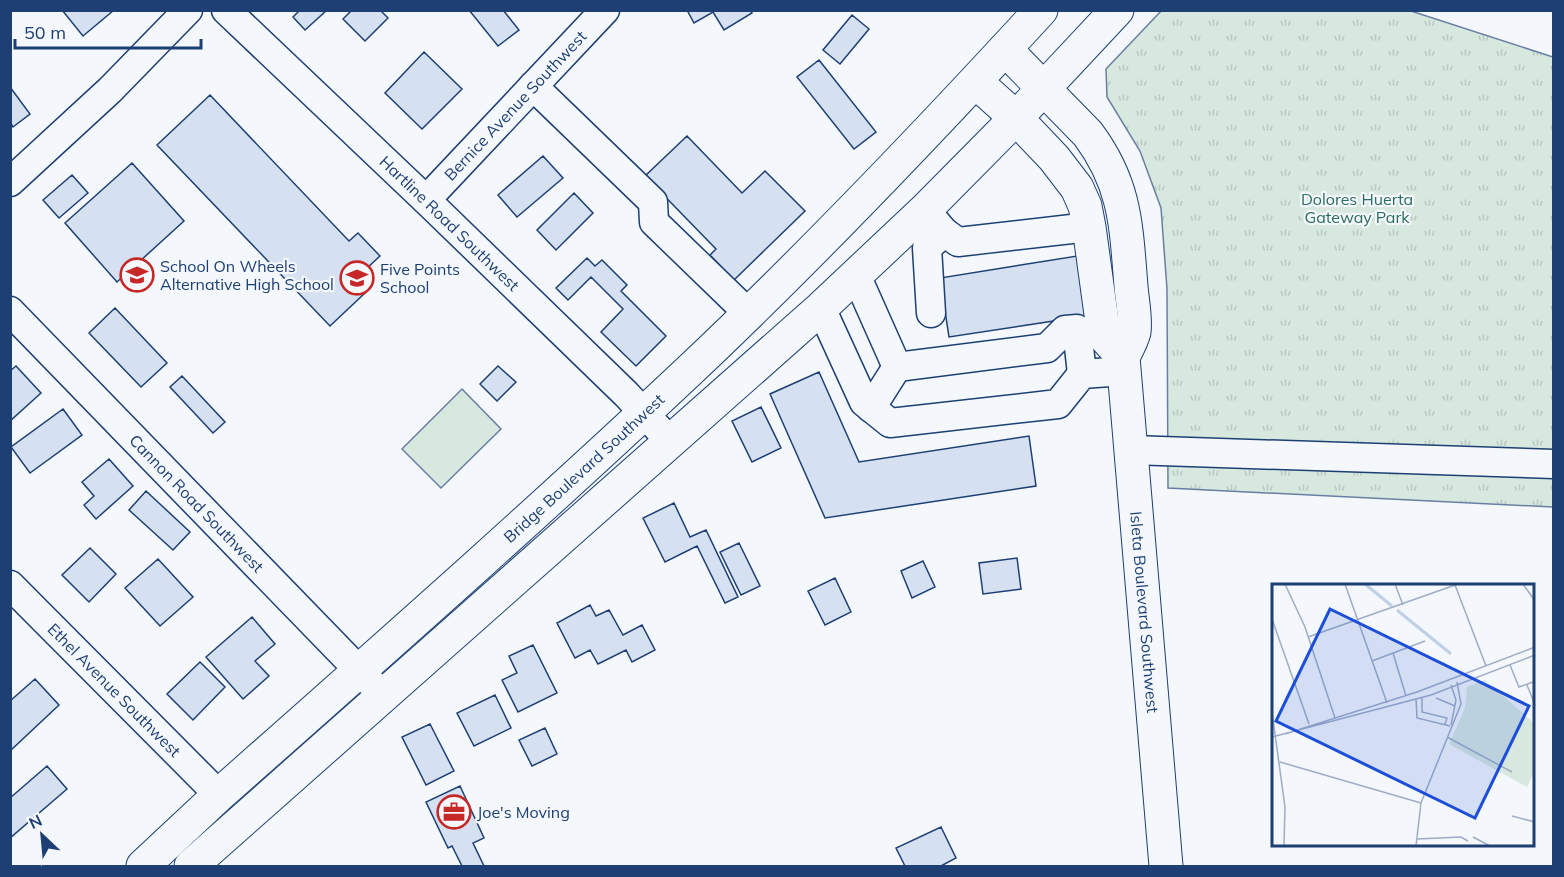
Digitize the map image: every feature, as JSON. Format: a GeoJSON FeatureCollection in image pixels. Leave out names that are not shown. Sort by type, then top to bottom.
{"type":"FeatureCollection","features":[{"type":"Feature","properties":{"kind":"main road","name":"Bridge Boulevard Southwest"},"geometry":{"type":"LineString","coordinates":[[143,867],[219,795],[644,412],[748,313],[807,256],[976,82],[1041,10]]}},
{"type":"Feature","properties":{"kind":"main road"},"geometry":{"type":"LineString","coordinates":[[191,867],[856,276],[934,221],[1016,118],[1117,10]]}},
{"type":"Feature","properties":{"kind":"main road","name":"Isleta Boulevard Southwest"},"geometry":{"type":"LineString","coordinates":[[1005,50],[1076,120],[1098,147],[1112,172],[1122,200],[1134,331],[1124,364],[1166,867]]}},
{"type":"Feature","properties":{"kind":"main road"},"geometry":{"type":"LineString","coordinates":[[976,82],[1016,118],[1054,158],[1077,188],[1085,206],[1089,227],[1104,336],[1124,364]]}},
{"type":"Feature","properties":{"kind":"street"},"geometry":{"type":"LineString","coordinates":[[10,182],[110,90],[188,10]]}},
{"type":"Feature","properties":{"kind":"street","name":"Hartline Road Southwest"},"geometry":{"type":"LineString","coordinates":[[226,10],[426,200],[644,412],[669,440]]}},
{"type":"Feature","properties":{"kind":"street","name":"Bernice Avenue Southwest"},"geometry":{"type":"LineString","coordinates":[[426,200],[605,10]]}},
{"type":"Feature","properties":{"kind":"street"},"geometry":{"type":"LineString","coordinates":[[533,87],[653,202],[654,222],[748,313]]}},
{"type":"Feature","properties":{"kind":"street"},"geometry":{"type":"LineString","coordinates":[[931,313],[927,248],[934,221],[958,242],[1089,227]]}},
{"type":"Feature","properties":{"kind":"street"},"geometry":{"type":"LineString","coordinates":[[856,276],[897,367]]}},
{"type":"Feature","properties":{"kind":"street"},"geometry":{"type":"LineString","coordinates":[[821,308],[864,402],[890,423],[1058,404],[1082,374],[1124,364]]}},
{"type":"Feature","properties":{"kind":"street","name":"Cannon Road Southwest"},"geometry":{"type":"LineString","coordinates":[[10,311],[383,695]]}},
{"type":"Feature","properties":{"kind":"street"},"geometry":{"type":"LineString","coordinates":[[897,367],[1047,348],[1065,330],[1077,329],[1082,374]]}},
{"type":"Feature","properties":{"kind":"street"},"geometry":{"type":"LineString","coordinates":[[871,408],[897,367]]}},
{"type":"Feature","properties":{"kind":"street"},"geometry":{"type":"LineString","coordinates":[[1131,450],[1554,464]]}},
{"type":"Feature","properties":{"kind":"street","name":"Ethel Avenue Southwest"},"geometry":{"type":"LineString","coordinates":[[10,585],[219,795]]}},
{"type":"Feature","properties":{"kind":"green space","name":"Dolores Huerta Gateway Park"},"geometry":{"type":"Polygon","coordinates":[[[1162,10],[1411,11],[1553,57],[1553,507],[1168,488],[1167,289],[1161,208],[1140,151],[1107,97],[1106,69],[1162,10]]]}},
{"type":"Feature","properties":{"kind":"green space"},"geometry":{"type":"Polygon","coordinates":[[[462,389],[501,429],[441,488],[402,449],[462,389]]]}},
{"type":"Feature","properties":{"kind":"building"},"geometry":{"type":"Polygon","coordinates":[[[62,10],[114,10],[83,36],[62,10]]]}},
{"type":"Feature","properties":{"kind":"building"},"geometry":{"type":"Polygon","coordinates":[[[300,10],[327,10],[305,30],[293,17],[300,10]]]}},
{"type":"Feature","properties":{"kind":"building"},"geometry":{"type":"Polygon","coordinates":[[[352,10],[380,10],[388,18],[365,41],[343,19],[352,10]]]}},
{"type":"Feature","properties":{"kind":"building"},"geometry":{"type":"Polygon","coordinates":[[[469,10],[503,10],[519,30],[498,46],[469,10]]]}},
{"type":"Feature","properties":{"kind":"building"},"geometry":{"type":"Polygon","coordinates":[[[687,10],[750,10],[752,13],[724,30],[713,12],[694,23],[687,10]]]}},
{"type":"Feature","properties":{"kind":"building"},"geometry":{"type":"Polygon","coordinates":[[[852,15],[869,29],[840,64],[823,50],[852,15]]]}},
{"type":"Feature","properties":{"kind":"building"},"geometry":{"type":"Polygon","coordinates":[[[424,52],[462,89],[422,129],[385,93],[424,52]]]}},
{"type":"Feature","properties":{"kind":"building"},"geometry":{"type":"Polygon","coordinates":[[[819,60],[876,132],[854,149],[797,77],[819,60]]]}},
{"type":"Feature","properties":{"kind":"building"},"geometry":{"type":"Polygon","coordinates":[[[10,87],[30,114],[13,127],[10,122],[10,87]]]}},
{"type":"Feature","properties":{"kind":"building"},"geometry":{"type":"Polygon","coordinates":[[[210,95],[349,241],[358,233],[380,256],[353,281],[365,293],[330,326],[157,145],[210,95]]]}},
{"type":"Feature","properties":{"kind":"building"},"geometry":{"type":"Polygon","coordinates":[[[687,136],[742,193],[765,171],[805,211],[734,280],[710,255],[716,249],[645,176],[687,136]]]}},
{"type":"Feature","properties":{"kind":"building"},"geometry":{"type":"Polygon","coordinates":[[[543,156],[563,178],[517,217],[498,195],[543,156]]]}},
{"type":"Feature","properties":{"kind":"building"},"geometry":{"type":"Polygon","coordinates":[[[132,163],[184,221],[117,282],[65,223],[132,163]]]}},
{"type":"Feature","properties":{"kind":"building"},"geometry":{"type":"Polygon","coordinates":[[[72,175],[88,193],[59,218],[43,200],[72,175]]]}},
{"type":"Feature","properties":{"kind":"building"},"geometry":{"type":"Polygon","coordinates":[[[574,193],[593,213],[556,250],[537,230],[574,193]]]}},
{"type":"Feature","properties":{"kind":"building"},"geometry":{"type":"Polygon","coordinates":[[[1077,256],[1086,316],[949,337],[940,278],[1077,256]]]}},
{"type":"Feature","properties":{"kind":"building"},"geometry":{"type":"Polygon","coordinates":[[[587,258],[595,266],[602,260],[627,285],[621,291],[666,336],[636,366],[601,332],[623,309],[591,277],[568,300],[556,288],[587,258]]]}},
{"type":"Feature","properties":{"kind":"building"},"geometry":{"type":"Polygon","coordinates":[[[115,308],[167,363],[141,387],[89,333],[115,308]]]}},
{"type":"Feature","properties":{"kind":"building"},"geometry":{"type":"Polygon","coordinates":[[[16,366],[41,393],[10,421],[10,371],[16,366]]]}},
{"type":"Feature","properties":{"kind":"building"},"geometry":{"type":"Polygon","coordinates":[[[498,366],[516,382],[497,401],[480,384],[498,366]]]}},
{"type":"Feature","properties":{"kind":"building"},"geometry":{"type":"Polygon","coordinates":[[[819,372],[859,462],[1029,436],[1036,486],[825,518],[770,394],[819,372]]]}},
{"type":"Feature","properties":{"kind":"building"},"geometry":{"type":"Polygon","coordinates":[[[182,376],[225,422],[213,433],[170,387],[182,376]]]}},
{"type":"Feature","properties":{"kind":"building"},"geometry":{"type":"Polygon","coordinates":[[[761,407],[781,448],[752,462],[732,421],[761,407]]]}},
{"type":"Feature","properties":{"kind":"building"},"geometry":{"type":"Polygon","coordinates":[[[63,409],[82,435],[30,473],[11,447],[63,409]]]}},
{"type":"Feature","properties":{"kind":"building"},"geometry":{"type":"Polygon","coordinates":[[[109,459],[133,486],[96,519],[84,505],[94,496],[82,482],[109,459]]]}},
{"type":"Feature","properties":{"kind":"building"},"geometry":{"type":"Polygon","coordinates":[[[146,491],[190,532],[173,550],[129,510],[146,491]]]}},
{"type":"Feature","properties":{"kind":"building"},"geometry":{"type":"Polygon","coordinates":[[[674,503],[690,537],[706,530],[738,597],[725,603],[697,546],[665,562],[643,518],[674,503]]]}},
{"type":"Feature","properties":{"kind":"building"},"geometry":{"type":"Polygon","coordinates":[[[739,543],[760,586],[741,595],[720,552],[739,543]]]}},
{"type":"Feature","properties":{"kind":"building"},"geometry":{"type":"Polygon","coordinates":[[[90,548],[116,574],[89,602],[62,575],[90,548]]]}},
{"type":"Feature","properties":{"kind":"building"},"geometry":{"type":"Polygon","coordinates":[[[1017,558],[1021,589],[983,594],[979,563],[1017,558]]]}},
{"type":"Feature","properties":{"kind":"building"},"geometry":{"type":"Polygon","coordinates":[[[158,559],[193,597],[160,626],[125,588],[158,559]]]}},
{"type":"Feature","properties":{"kind":"building"},"geometry":{"type":"Polygon","coordinates":[[[923,561],[935,587],[912,598],[901,571],[923,561]]]}},
{"type":"Feature","properties":{"kind":"building"},"geometry":{"type":"Polygon","coordinates":[[[835,578],[851,612],[825,625],[808,591],[835,578]]]}},
{"type":"Feature","properties":{"kind":"building"},"geometry":{"type":"Polygon","coordinates":[[[590,605],[596,616],[609,610],[623,635],[642,625],[655,650],[632,662],[626,650],[598,664],[590,650],[575,658],[557,623],[590,605]]]}},
{"type":"Feature","properties":{"kind":"building"},"geometry":{"type":"Polygon","coordinates":[[[252,617],[275,644],[255,661],[269,676],[243,699],[206,657],[252,617]]]}},
{"type":"Feature","properties":{"kind":"building"},"geometry":{"type":"Polygon","coordinates":[[[533,645],[557,693],[518,712],[502,680],[517,673],[509,656],[533,645]]]}},
{"type":"Feature","properties":{"kind":"building"},"geometry":{"type":"Polygon","coordinates":[[[200,662],[225,687],[193,720],[167,694],[200,662]]]}},
{"type":"Feature","properties":{"kind":"building"},"geometry":{"type":"Polygon","coordinates":[[[35,679],[59,705],[11,750],[10,701],[35,679]]]}},
{"type":"Feature","properties":{"kind":"building"},"geometry":{"type":"Polygon","coordinates":[[[495,695],[511,728],[474,746],[457,713],[495,695]]]}},
{"type":"Feature","properties":{"kind":"building"},"geometry":{"type":"Polygon","coordinates":[[[430,724],[454,771],[426,785],[402,737],[430,724]]]}},
{"type":"Feature","properties":{"kind":"building"},"geometry":{"type":"Polygon","coordinates":[[[545,728],[557,754],[532,766],[519,740],[545,728]]]}},
{"type":"Feature","properties":{"kind":"building"},"geometry":{"type":"Polygon","coordinates":[[[47,766],[67,789],[10,838],[10,798],[47,766]]]}},
{"type":"Feature","properties":{"kind":"building"},"geometry":{"type":"Polygon","coordinates":[[[460,786],[484,838],[473,843],[484,866],[462,866],[452,846],[448,848],[426,802],[460,786]]]}},
{"type":"Feature","properties":{"kind":"building"},"geometry":{"type":"Polygon","coordinates":[[[941,827],[956,858],[941,866],[905,866],[896,848],[941,827]]]}},
{"type":"Feature","properties":{"kind":"place","name":"School On Wheels Alternative High School"},"geometry":{"type":"Point","coordinates":[137,275]}},
{"type":"Feature","properties":{"kind":"place","name":"Five Points School"},"geometry":{"type":"Point","coordinates":[357,278]}},
{"type":"Feature","properties":{"kind":"place","name":"Joe's Moving"},"geometry":{"type":"Point","coordinates":[454,812]}}]}
